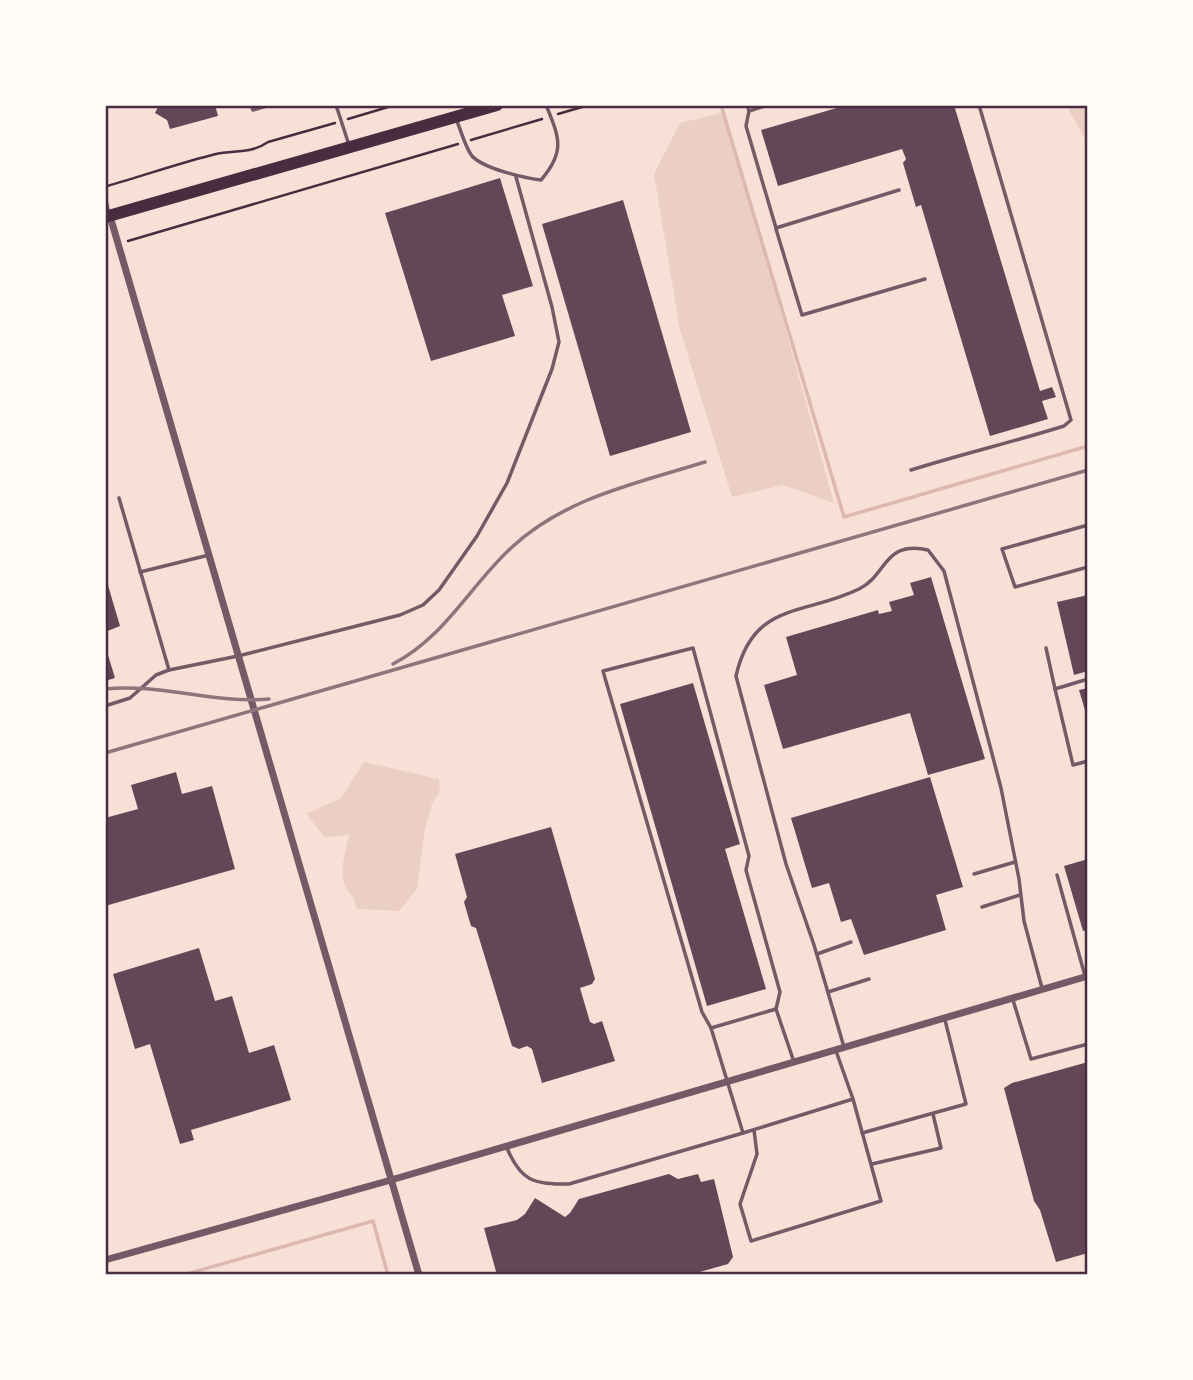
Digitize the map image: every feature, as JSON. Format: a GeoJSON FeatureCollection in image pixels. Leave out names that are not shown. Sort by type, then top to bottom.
{"type":"FeatureCollection","features":[{"type":"Feature","properties":{"kind":"main road"},"geometry":{"type":"LineString","coordinates":[[107,217],[497,105]]}},
{"type":"Feature","properties":{"kind":"street"},"geometry":{"type":"LineString","coordinates":[[107,217],[118,244],[419,1275]]}},
{"type":"Feature","properties":{"kind":"street"},"geometry":{"type":"LineString","coordinates":[[105,1259],[391,1180],[1087,976]]}},
{"type":"Feature","properties":{"kind":"lane"},"geometry":{"type":"LineString","coordinates":[[251,105],[253,110],[270,105]]}},
{"type":"Feature","properties":{"kind":"lane"},"geometry":{"type":"LineString","coordinates":[[337,105],[349,147]]}},
{"type":"Feature","properties":{"kind":"lane"},"geometry":{"type":"LineString","coordinates":[[456,117],[472,155],[479,161],[516,177],[541,180],[554,166],[560,147],[546,105]]}},
{"type":"Feature","properties":{"kind":"lane"},"geometry":{"type":"LineString","coordinates":[[747,105],[749,111],[746,126],[802,315],[925,279]]}},
{"type":"Feature","properties":{"kind":"lane"},"geometry":{"type":"LineString","coordinates":[[749,111],[768,105]]}},
{"type":"Feature","properties":{"kind":"lane"},"geometry":{"type":"LineString","coordinates":[[911,470],[1065,426],[1071,420],[979,105]]}},
{"type":"Feature","properties":{"kind":"lane"},"geometry":{"type":"LineString","coordinates":[[105,706],[130,698],[156,675],[169,670],[238,656],[400,614],[423,606],[439,590],[477,536],[507,483],[552,369],[559,342],[516,177]]}},
{"type":"Feature","properties":{"kind":"lane"},"geometry":{"type":"LineString","coordinates":[[776,228],[899,190]]}},
{"type":"Feature","properties":{"kind":"lane"},"geometry":{"type":"LineString","coordinates":[[105,195],[107,217]]}},
{"type":"Feature","properties":{"kind":"lane"},"geometry":{"type":"LineString","coordinates":[[119,498],[169,670]]}},
{"type":"Feature","properties":{"kind":"lane"},"geometry":{"type":"LineString","coordinates":[[1088,525],[1002,549],[1014,587],[1088,567]]}},
{"type":"Feature","properties":{"kind":"lane"},"geometry":{"type":"LineString","coordinates":[[754,1130],[757,1154],[740,1204],[751,1241],[881,1201],[840,1048],[828,992],[786,864],[736,676],[741,654],[755,631],[784,613],[861,589],[891,556],[913,547],[928,550],[944,571],[1001,788],[1029,944],[1043,989]]}},
{"type":"Feature","properties":{"kind":"lane"},"geometry":{"type":"LineString","coordinates":[[141,572],[209,555]]}},
{"type":"Feature","properties":{"kind":"lane"},"geometry":{"type":"LineString","coordinates":[[743,1133],[711,1028],[702,1012],[603,671],[693,648],[749,856],[746,870],[780,992],[776,1009],[794,1062]]}},
{"type":"Feature","properties":{"kind":"lane"},"geometry":{"type":"LineString","coordinates":[[1046,648],[1073,765],[1088,761]]}},
{"type":"Feature","properties":{"kind":"lane"},"geometry":{"type":"LineString","coordinates":[[1055,689],[1088,679]]}},
{"type":"Feature","properties":{"kind":"lane"},"geometry":{"type":"LineString","coordinates":[[974,874],[1015,862]]}},
{"type":"Feature","properties":{"kind":"lane"},"geometry":{"type":"LineString","coordinates":[[1057,875],[1087,976]]}},
{"type":"Feature","properties":{"kind":"lane"},"geometry":{"type":"LineString","coordinates":[[982,906],[1020,895]]}},
{"type":"Feature","properties":{"kind":"lane"},"geometry":{"type":"LineString","coordinates":[[817,954],[851,942]]}},
{"type":"Feature","properties":{"kind":"lane"},"geometry":{"type":"LineString","coordinates":[[828,992],[869,979]]}},
{"type":"Feature","properties":{"kind":"lane"},"geometry":{"type":"LineString","coordinates":[[1012,998],[1031,1059],[1088,1044]]}},
{"type":"Feature","properties":{"kind":"lane"},"geometry":{"type":"LineString","coordinates":[[711,1028],[776,1009]]}},
{"type":"Feature","properties":{"kind":"lane"},"geometry":{"type":"LineString","coordinates":[[862,1133],[966,1104],[945,1017]]}},
{"type":"Feature","properties":{"kind":"lane"},"geometry":{"type":"LineString","coordinates":[[506,1146],[515,1167],[526,1178],[544,1184],[569,1184],[853,1099]]}},
{"type":"Feature","properties":{"kind":"lane"},"geometry":{"type":"LineString","coordinates":[[871,1165],[941,1148],[933,1114]]}},
{"type":"Feature","properties":{"kind":"path"},"geometry":{"type":"LineString","coordinates":[[105,187],[220,153],[245,152],[260,148],[268,142],[395,105]]}},
{"type":"Feature","properties":{"kind":"path"},"geometry":{"type":"LineString","coordinates":[[118,244],[589,105]]}},
{"type":"Feature","properties":{"kind":"shaded area"},"geometry":{"type":"Polygon","coordinates":[[[1066,105],[1088,105],[1088,144],[1066,105]]]}},
{"type":"Feature","properties":{"kind":"shaded area"},"geometry":{"type":"Polygon","coordinates":[[[725,112],[834,503],[783,485],[732,497],[680,330],[654,174],[680,123],[725,112]]]}},
{"type":"Feature","properties":{"kind":"shaded area"},"geometry":{"type":"Polygon","coordinates":[[[364,762],[439,779],[440,791],[432,804],[425,828],[417,889],[399,911],[357,909],[343,879],[349,835],[325,837],[306,814],[341,798],[364,762]]]}},
{"type":"Feature","properties":{"kind":"building"},"geometry":{"type":"Polygon","coordinates":[[[159,105],[215,105],[218,116],[170,129],[167,120],[155,113],[159,105]]]}},
{"type":"Feature","properties":{"kind":"building"},"geometry":{"type":"Polygon","coordinates":[[[847,105],[954,105],[1040,391],[1052,387],[1056,397],[1042,401],[1048,419],[990,436],[921,205],[916,207],[903,163],[906,159],[902,149],[778,186],[761,130],[847,105]]]}},
{"type":"Feature","properties":{"kind":"building"},"geometry":{"type":"Polygon","coordinates":[[[500,178],[533,286],[502,295],[515,336],[431,361],[385,213],[500,178]]]}},
{"type":"Feature","properties":{"kind":"building"},"geometry":{"type":"Polygon","coordinates":[[[623,200],[691,432],[610,456],[542,224],[623,200]]]}},
{"type":"Feature","properties":{"kind":"building"},"geometry":{"type":"Polygon","coordinates":[[[105,575],[120,626],[105,632],[105,575]]]}},
{"type":"Feature","properties":{"kind":"building"},"geometry":{"type":"Polygon","coordinates":[[[931,577],[985,759],[928,775],[910,713],[783,749],[764,685],[797,675],[786,637],[878,610],[879,614],[892,611],[889,602],[914,595],[910,583],[931,577]]]}},
{"type":"Feature","properties":{"kind":"building"},"geometry":{"type":"Polygon","coordinates":[[[1088,595],[1088,671],[1074,675],[1057,602],[1088,595]]]}},
{"type":"Feature","properties":{"kind":"building"},"geometry":{"type":"Polygon","coordinates":[[[105,645],[115,678],[105,681],[105,645]]]}},
{"type":"Feature","properties":{"kind":"building"},"geometry":{"type":"Polygon","coordinates":[[[693,683],[740,844],[725,849],[766,989],[707,1006],[620,704],[693,683]]]}},
{"type":"Feature","properties":{"kind":"building"},"geometry":{"type":"Polygon","coordinates":[[[1088,688],[1088,717],[1087,717],[1079,690],[1088,688]]]}},
{"type":"Feature","properties":{"kind":"building"},"geometry":{"type":"Polygon","coordinates":[[[176,772],[182,794],[212,786],[235,869],[105,906],[105,818],[138,809],[131,785],[176,772]]]}},
{"type":"Feature","properties":{"kind":"building"},"geometry":{"type":"Polygon","coordinates":[[[930,777],[963,887],[936,895],[946,930],[864,955],[851,919],[841,922],[829,883],[812,888],[791,818],[930,777]]]}},
{"type":"Feature","properties":{"kind":"building"},"geometry":{"type":"Polygon","coordinates":[[[551,827],[595,979],[592,984],[580,988],[590,1022],[594,1024],[602,1021],[615,1061],[542,1083],[532,1049],[527,1046],[519,1049],[512,1046],[476,928],[471,926],[464,902],[467,897],[455,854],[551,827]]]}},
{"type":"Feature","properties":{"kind":"building"},"geometry":{"type":"Polygon","coordinates":[[[1088,859],[1088,930],[1083,931],[1064,866],[1088,859]]]}},
{"type":"Feature","properties":{"kind":"building"},"geometry":{"type":"Polygon","coordinates":[[[199,948],[215,1001],[232,996],[249,1053],[274,1045],[291,1100],[191,1130],[194,1140],[180,1144],[150,1044],[135,1049],[113,974],[199,948]]]}},
{"type":"Feature","properties":{"kind":"building"},"geometry":{"type":"Polygon","coordinates":[[[1088,1062],[1088,1253],[1056,1262],[1040,1210],[1034,1201],[1004,1088],[1012,1083],[1088,1062]]]}},
{"type":"Feature","properties":{"kind":"building"},"geometry":{"type":"Polygon","coordinates":[[[669,1174],[678,1179],[698,1174],[701,1182],[714,1179],[733,1257],[728,1264],[689,1275],[497,1275],[484,1228],[517,1220],[525,1214],[535,1198],[565,1217],[579,1199],[669,1174]]]}},
{"type":"Feature","properties":{"kind":"waterway"},"geometry":{"type":"LineString","coordinates":[[721,105],[844,517],[1088,446]]}},
{"type":"Feature","properties":{"kind":"waterway"},"geometry":{"type":"LineString","coordinates":[[183,1275],[373,1221],[388,1275]]}},
{"type":"Feature","properties":{"kind":"railway"},"geometry":{"type":"LineString","coordinates":[[393,664],[411,653],[442,626],[511,548],[554,516],[602,494],[705,462]]}},
{"type":"Feature","properties":{"kind":"railway"},"geometry":{"type":"LineString","coordinates":[[105,753],[1088,470]]}},
{"type":"Feature","properties":{"kind":"railway"},"geometry":{"type":"LineString","coordinates":[[105,689],[146,689],[227,699],[269,699]]}}]}
